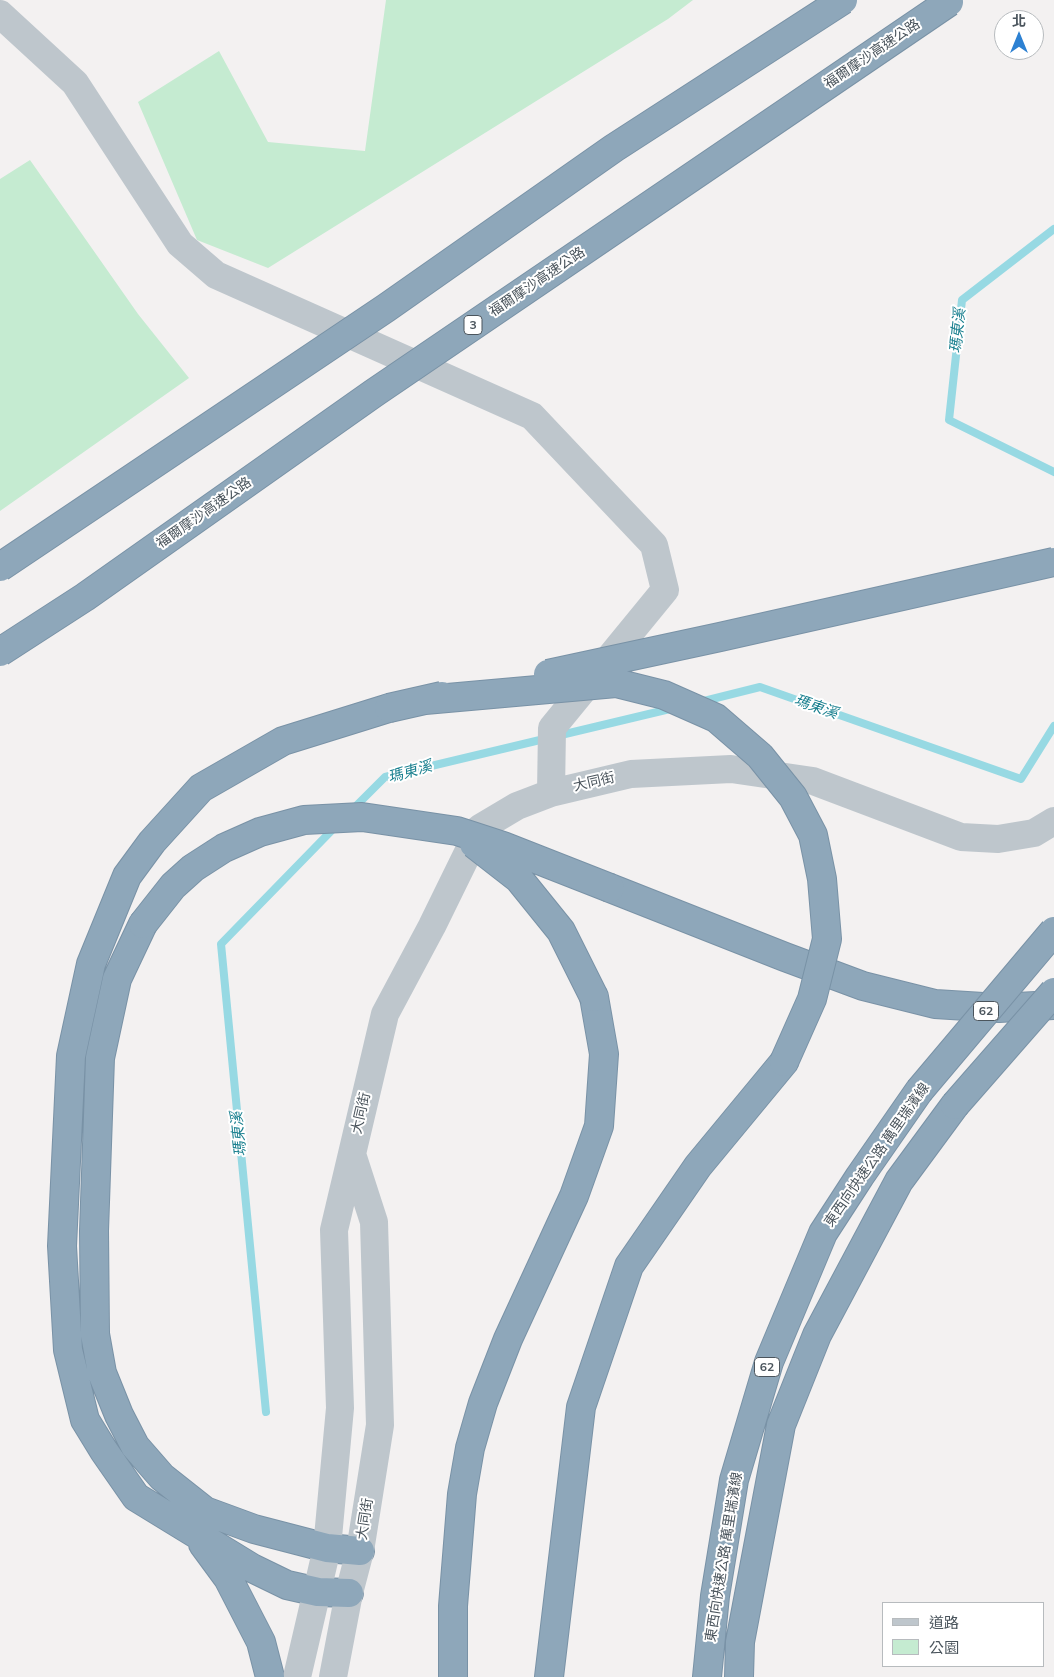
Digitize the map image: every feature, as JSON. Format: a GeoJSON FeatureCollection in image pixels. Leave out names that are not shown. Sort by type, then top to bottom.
{"type":"FeatureCollection","features":[{"type":"Feature","properties":{"kind":"highway"},"geometry":{"type":"LineString","coordinates":[[0,567],[386,308],[614,148],[843,0]]}},
{"type":"Feature","properties":{"kind":"highway","name":"福爾摩沙高速公路"},"geometry":{"type":"LineString","coordinates":[[0,652],[85,597],[374,393],[952,0]]}},
{"type":"Feature","properties":{"kind":"highway"},"geometry":{"type":"LineString","coordinates":[[349,1593],[318,1592],[288,1585],[252,1568],[136,1497],[85,1420],[68,1350],[62,1246],[71,1056],[91,964],[127,876],[152,842],[201,788],[283,741],[389,708],[711,639],[1054,562]]}},
{"type":"Feature","properties":{"kind":"highway"},"geometry":{"type":"LineString","coordinates":[[425,700],[616,682],[664,695],[716,718],[760,756],[793,797],[813,835],[822,879],[827,939],[812,999],[784,1062],[698,1166],[629,1266],[581,1408],[549,1677]]}},
{"type":"Feature","properties":{"kind":"highway"},"geometry":{"type":"LineString","coordinates":[[360,1551],[327,1548],[254,1529],[205,1511],[162,1477],[135,1446],[119,1415],[102,1373],[96,1334],[94,1231],[100,1058],[117,978],[143,924],[173,886],[193,868],[224,848],[260,832],[304,820],[362,817],[457,831],[503,846],[863,986],[935,1004],[999,1008],[1054,1005]]}},
{"type":"Feature","properties":{"kind":"highway"},"geometry":{"type":"LineString","coordinates":[[453,1677],[453,1606],[462,1494],[470,1448],[483,1404],[508,1339],[574,1196],[599,1126],[604,1054],[594,997],[561,931],[519,879],[457,831]]}},
{"type":"Feature","properties":{"kind":"highway","name":"東西向快速公路 萬里瑞濱線"},"geometry":{"type":"LineString","coordinates":[[707,1677],[715,1596],[734,1480],[768,1362],[823,1233],[919,1091],[1054,931]]}},
{"type":"Feature","properties":{"kind":"highway","name":"62"},"geometry":{"type":"LineString","coordinates":[[739,1677],[740,1642],[781,1425],[817,1335],[899,1181],[955,1105],[1054,992]]}},
{"type":"Feature","properties":{"kind":"highway"},"geometry":{"type":"LineString","coordinates":[[194,1533],[228,1578],[261,1642],[270,1677]]}},
{"type":"Feature","properties":{"kind":"street"},"geometry":{"type":"LineString","coordinates":[[0,14],[76,83],[180,244],[216,275],[532,416],[654,545],[665,590],[552,728],[551,793]]}},
{"type":"Feature","properties":{"kind":"street","name":"大同街"},"geometry":{"type":"LineString","coordinates":[[297,1677],[327,1548],[340,1408],[334,1230],[384,1014],[432,926],[480,828],[517,806],[551,793],[631,774],[731,769],[813,781],[961,837],[998,839],[1034,832],[1054,821]]}},
{"type":"Feature","properties":{"kind":"street","name":"大同街"},"geometry":{"type":"LineString","coordinates":[[334,1677],[349,1593],[360,1551],[380,1425],[374,1222],[352,1152]]}},
{"type":"Feature","properties":{"kind":"green space"},"geometry":{"type":"Polygon","coordinates":[[[386,0],[693,0],[668,19],[268,268],[197,240],[138,102],[219,51],[268,142],[365,151],[386,0]]]}},
{"type":"Feature","properties":{"kind":"green space"},"geometry":{"type":"Polygon","coordinates":[[[30,160],[138,314],[189,378],[0,511],[0,179],[30,160]]]}},
{"type":"Feature","properties":{"kind":"waterway","name":"瑪東溪"},"geometry":{"type":"LineString","coordinates":[[1054,229],[962,300],[949,420],[1054,472]]}},
{"type":"Feature","properties":{"kind":"waterway","name":"瑪東溪"},"geometry":{"type":"LineString","coordinates":[[700,702],[760,687],[1021,779],[1054,726]]}},
{"type":"Feature","properties":{"kind":"waterway","name":"瑪東溪"},"geometry":{"type":"LineString","coordinates":[[352,810],[385,777],[674,708]]}},
{"type":"Feature","properties":{"kind":"waterway","name":"瑪東溪"},"geometry":{"type":"LineString","coordinates":[[266,1412],[221,944],[337,825]]}}]}
